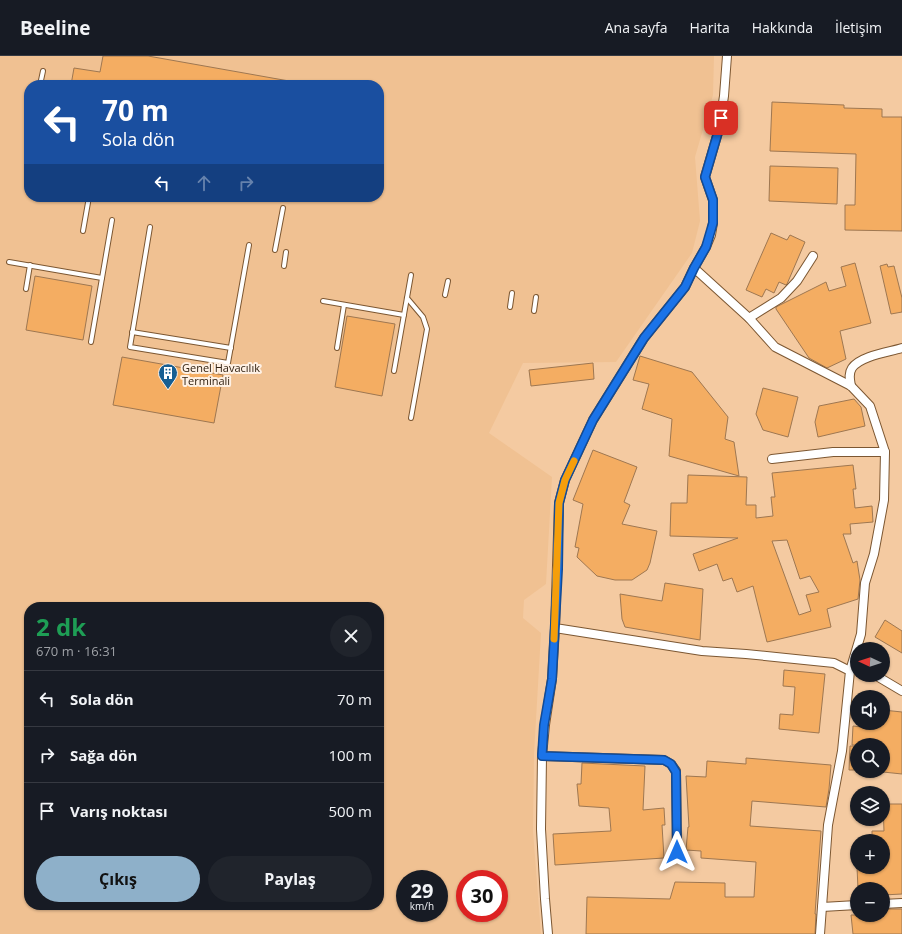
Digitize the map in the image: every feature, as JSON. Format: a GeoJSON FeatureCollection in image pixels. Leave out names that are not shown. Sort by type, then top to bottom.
{"type":"FeatureCollection","features":[{"type":"Feature","properties":{"kind":"street"},"geometry":{"type":"LineString","coordinates":[[548,934],[541,829],[542,756],[544,725],[552,679],[559,503],[565,480],[593,420],[644,338],[685,287],[706,247],[713,223],[713,200],[705,177],[719,129],[724,96],[726,56]]}},
{"type":"Feature","properties":{"kind":"street"},"geometry":{"type":"LineString","coordinates":[[749,318],[782,298],[797,281],[813,256]]}},
{"type":"Feature","properties":{"kind":"street"},"geometry":{"type":"LineString","coordinates":[[694,268],[749,318],[775,347],[851,386],[870,406],[885,452],[884,500],[874,554],[865,582],[859,642]]}},
{"type":"Feature","properties":{"kind":"street"},"geometry":{"type":"LineString","coordinates":[[851,386],[849,376],[852,367],[864,359],[902,348]]}},
{"type":"Feature","properties":{"kind":"street"},"geometry":{"type":"LineString","coordinates":[[772,459],[833,452],[885,452]]}},
{"type":"Feature","properties":{"kind":"street"},"geometry":{"type":"LineString","coordinates":[[555,628],[702,651],[834,663],[850,671],[842,751],[828,825],[820,934]]}},
{"type":"Feature","properties":{"kind":"street"},"geometry":{"type":"LineString","coordinates":[[886,682],[902,691]]}},
{"type":"Feature","properties":{"kind":"street"},"geometry":{"type":"LineString","coordinates":[[542,756],[664,760],[671,764],[676,772],[677,852]]}},
{"type":"Feature","properties":{"kind":"street"},"geometry":{"type":"LineString","coordinates":[[890,904],[902,903]]}},
{"type":"Feature","properties":{"kind":"street"},"geometry":{"type":"LineString","coordinates":[[822,907],[850,905]]}},
{"type":"Feature","properties":{"kind":"lane"},"geometry":{"type":"LineString","coordinates":[[41,80],[43,71]]}},
{"type":"Feature","properties":{"kind":"lane"},"geometry":{"type":"LineString","coordinates":[[83,231],[88,202]]}},
{"type":"Feature","properties":{"kind":"lane"},"geometry":{"type":"LineString","coordinates":[[275,250],[283,208]]}},
{"type":"Feature","properties":{"kind":"lane"},"geometry":{"type":"LineString","coordinates":[[91,342],[112,220]]}},
{"type":"Feature","properties":{"kind":"lane"},"geometry":{"type":"LineString","coordinates":[[150,227],[130,347],[228,363],[249,245]]}},
{"type":"Feature","properties":{"kind":"lane"},"geometry":{"type":"LineString","coordinates":[[284,266],[286,252]]}},
{"type":"Feature","properties":{"kind":"lane"},"geometry":{"type":"LineString","coordinates":[[9,262],[102,278]]}},
{"type":"Feature","properties":{"kind":"lane"},"geometry":{"type":"LineString","coordinates":[[26,289],[30,265]]}},
{"type":"Feature","properties":{"kind":"lane"},"geometry":{"type":"LineString","coordinates":[[394,371],[411,274]]}},
{"type":"Feature","properties":{"kind":"lane"},"geometry":{"type":"LineString","coordinates":[[445,295],[448,281]]}},
{"type":"Feature","properties":{"kind":"lane"},"geometry":{"type":"LineString","coordinates":[[510,307],[512,293]]}},
{"type":"Feature","properties":{"kind":"lane"},"geometry":{"type":"LineString","coordinates":[[534,311],[536,297]]}},
{"type":"Feature","properties":{"kind":"lane"},"geometry":{"type":"LineString","coordinates":[[407,298],[423,317],[427,329],[411,418]]}},
{"type":"Feature","properties":{"kind":"lane"},"geometry":{"type":"LineString","coordinates":[[323,301],[404,315]]}},
{"type":"Feature","properties":{"kind":"lane"},"geometry":{"type":"LineString","coordinates":[[337,348],[344,305]]}},
{"type":"Feature","properties":{"kind":"lane"},"geometry":{"type":"LineString","coordinates":[[132,332],[231,348]]}},
{"type":"Feature","properties":{"kind":"shaded area"},"geometry":{"type":"Polygon","coordinates":[[[0,56],[714,56],[713,95],[695,157],[700,221],[692,253],[616,362],[523,363],[489,433],[552,477],[546,584],[524,600],[523,618],[541,633],[534,754],[533,831],[541,934],[0,934],[0,56]]]}},
{"type":"Feature","properties":{"kind":"building"},"geometry":{"type":"Polygon","coordinates":[[[103,56],[148,56],[283,80],[72,80],[74,68],[100,72],[103,56]]]}},
{"type":"Feature","properties":{"kind":"building"},"geometry":{"type":"Polygon","coordinates":[[[772,102],[844,105],[844,108],[882,109],[882,117],[902,117],[902,231],[845,230],[845,205],[855,205],[856,154],[770,151],[772,102]]]}},
{"type":"Feature","properties":{"kind":"building"},"geometry":{"type":"Polygon","coordinates":[[[770,166],[838,168],[837,204],[769,201],[770,166]]]}},
{"type":"Feature","properties":{"kind":"building"},"geometry":{"type":"Polygon","coordinates":[[[771,233],[787,240],[790,235],[805,242],[787,284],[786,285],[779,282],[774,293],[766,289],[762,297],[746,290],[771,233]]]}},
{"type":"Feature","properties":{"kind":"building"},"geometry":{"type":"Polygon","coordinates":[[[855,263],[871,323],[840,331],[846,359],[827,368],[809,358],[776,307],[826,282],[829,291],[846,286],[841,267],[855,263]]]}},
{"type":"Feature","properties":{"kind":"building"},"geometry":{"type":"Polygon","coordinates":[[[887,264],[888,267],[894,266],[902,298],[902,312],[891,314],[880,266],[887,264]]]}},
{"type":"Feature","properties":{"kind":"building"},"geometry":{"type":"Polygon","coordinates":[[[35,276],[92,286],[83,340],[26,330],[35,276]]]}},
{"type":"Feature","properties":{"kind":"building"},"geometry":{"type":"Polygon","coordinates":[[[347,316],[395,324],[382,396],[335,387],[347,316]]]}},
{"type":"Feature","properties":{"kind":"building"},"geometry":{"type":"Polygon","coordinates":[[[640,356],[692,372],[728,417],[725,439],[734,442],[739,476],[669,456],[672,419],[642,409],[649,384],[633,380],[640,356]]]}},
{"type":"Feature","properties":{"kind":"building","name":"Genel Havacılık Terminali"},"geometry":{"type":"Polygon","coordinates":[[[122,357],[223,375],[214,423],[113,405],[122,357]]]}},
{"type":"Feature","properties":{"kind":"building"},"geometry":{"type":"Polygon","coordinates":[[[593,363],[594,379],[531,386],[529,370],[593,363]]]}},
{"type":"Feature","properties":{"kind":"building"},"geometry":{"type":"Polygon","coordinates":[[[763,388],[798,397],[788,437],[763,430],[756,414],[763,388]]]}},
{"type":"Feature","properties":{"kind":"building"},"geometry":{"type":"Polygon","coordinates":[[[854,399],[861,407],[865,426],[818,437],[815,422],[819,406],[854,399]]]}},
{"type":"Feature","properties":{"kind":"building"},"geometry":{"type":"Polygon","coordinates":[[[593,450],[637,467],[624,502],[630,505],[622,524],[657,531],[647,570],[632,580],[615,580],[597,576],[577,557],[579,548],[575,547],[583,504],[573,500],[593,450]]]}},
{"type":"Feature","properties":{"kind":"building"},"geometry":{"type":"Polygon","coordinates":[[[853,465],[856,489],[853,489],[855,508],[872,506],[873,522],[850,524],[851,534],[843,534],[853,563],[857,561],[860,580],[858,599],[827,609],[831,627],[767,642],[753,586],[737,592],[732,578],[723,581],[717,564],[699,571],[693,554],[738,538],[670,536],[671,503],[687,503],[688,475],[747,477],[746,505],[756,505],[756,518],[773,516],[771,497],[775,497],[772,473],[853,465]],[[787,540],[772,541],[799,615],[811,611],[806,595],[819,592],[810,576],[800,579],[787,540]]]}},
{"type":"Feature","properties":{"kind":"building"},"geometry":{"type":"Polygon","coordinates":[[[665,583],[703,589],[700,640],[625,627],[622,619],[620,594],[662,601],[665,583]]]}},
{"type":"Feature","properties":{"kind":"building"},"geometry":{"type":"Polygon","coordinates":[[[885,620],[902,631],[902,653],[890,646],[890,642],[883,642],[875,637],[885,620]]]}},
{"type":"Feature","properties":{"kind":"building"},"geometry":{"type":"Polygon","coordinates":[[[784,670],[825,674],[819,733],[779,729],[780,714],[793,715],[795,687],[783,686],[784,670]]]}},
{"type":"Feature","properties":{"kind":"building"},"geometry":{"type":"Polygon","coordinates":[[[890,711],[902,712],[902,774],[890,773],[890,738],[852,738],[853,730],[890,730],[890,711]]]}},
{"type":"Feature","properties":{"kind":"building"},"geometry":{"type":"Polygon","coordinates":[[[850,746],[850,770],[849,770],[850,746]]]}},
{"type":"Feature","properties":{"kind":"building"},"geometry":{"type":"Polygon","coordinates":[[[746,758],[831,765],[826,807],[752,801],[750,826],[821,831],[815,934],[586,934],[587,897],[670,899],[675,882],[725,883],[725,897],[754,897],[756,862],[701,858],[701,851],[686,850],[689,827],[686,776],[706,777],[707,761],[746,764],[746,758]]]}},
{"type":"Feature","properties":{"kind":"building"},"geometry":{"type":"Polygon","coordinates":[[[582,763],[645,766],[643,810],[664,808],[665,825],[662,825],[664,858],[555,865],[553,834],[611,831],[609,808],[579,806],[577,784],[581,784],[582,763]]]}},
{"type":"Feature","properties":{"kind":"building"},"geometry":{"type":"Polygon","coordinates":[[[890,804],[902,804],[902,894],[890,895],[890,882],[858,882],[857,874],[890,874],[890,834],[872,834],[872,831],[884,831],[884,826],[890,826],[890,804]]]}},
{"type":"Feature","properties":{"kind":"building"},"geometry":{"type":"Polygon","coordinates":[[[890,909],[902,909],[902,934],[853,934],[852,922],[890,922],[890,909]]]}},
{"type":"Feature","properties":{"kind":"slow traffic"},"geometry":{"type":"LineString","coordinates":[[554,639],[559,503],[565,480],[574,461]]}},
{"type":"Feature","properties":{"kind":"place","name":"Genel Havacılık Terminali"},"geometry":{"type":"Point","coordinates":[168,390]}},
{"type":"Feature","properties":{"kind":"route"},"geometry":{"type":"LineString","coordinates":[[677,852],[676,772],[671,764],[664,760],[542,756],[544,725],[552,679],[558,569],[559,503],[565,480],[593,420],[644,338],[685,287],[706,247],[711,235],[713,223],[713,200],[705,177],[721,118]]}}]}
